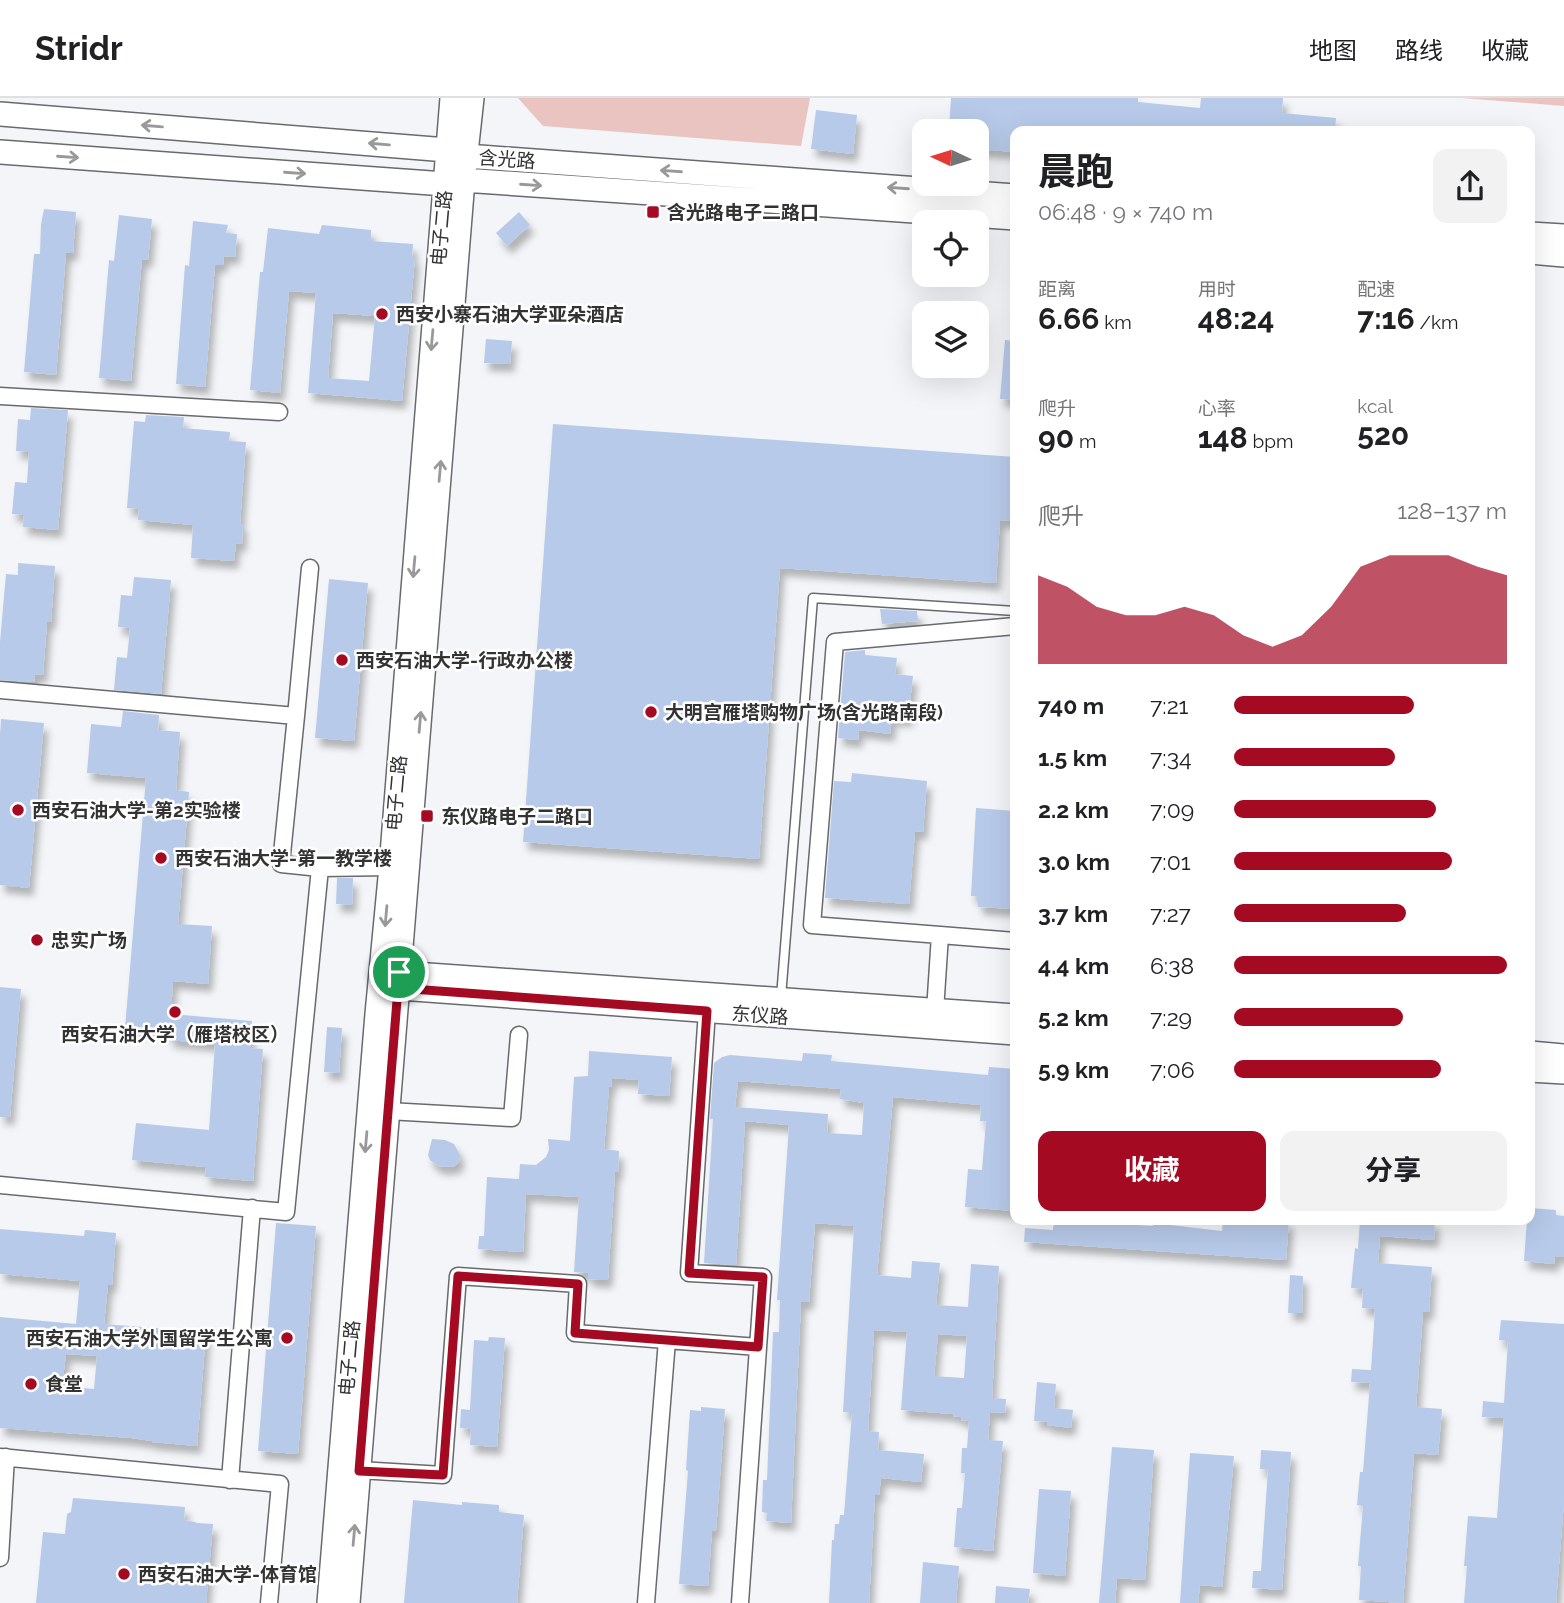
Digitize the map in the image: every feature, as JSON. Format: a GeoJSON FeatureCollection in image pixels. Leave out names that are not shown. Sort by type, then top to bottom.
{"type":"FeatureCollection","features":[{"type":"Feature","properties":{"kind":"main road"},"geometry":{"type":"LineString","coordinates":[[452,98],[457,153]]}},
{"type":"Feature","properties":{"kind":"main road"},"geometry":{"type":"LineString","coordinates":[[457,153],[472,98]]}},
{"type":"Feature","properties":{"kind":"main road","name":"含光路"},"geometry":{"type":"LineString","coordinates":[[0,114],[1010,196]]}},
{"type":"Feature","properties":{"kind":"main road","name":"含光路"},"geometry":{"type":"LineString","coordinates":[[0,152],[1010,218]]}},
{"type":"Feature","properties":{"kind":"main road","name":"电子二路"},"geometry":{"type":"LineString","coordinates":[[348,1603],[388,1111],[390,867],[457,153]]}},
{"type":"Feature","properties":{"kind":"main road","name":"电子二路"},"geometry":{"type":"LineString","coordinates":[[329,1603],[389,980],[454,182]]}},
{"type":"Feature","properties":{"kind":"main road"},"geometry":{"type":"LineString","coordinates":[[1535,234],[1564,236]]}},
{"type":"Feature","properties":{"kind":"main road"},"geometry":{"type":"LineString","coordinates":[[1535,252],[1564,255]]}},
{"type":"Feature","properties":{"kind":"main road","name":"东仪路"},"geometry":{"type":"LineString","coordinates":[[389,980],[780,999],[1010,1016]]}},
{"type":"Feature","properties":{"kind":"main road","name":"东仪路"},"geometry":{"type":"LineString","coordinates":[[389,980],[707,1011],[1010,1033]]}},
{"type":"Feature","properties":{"kind":"main road"},"geometry":{"type":"LineString","coordinates":[[1535,1053],[1564,1055]]}},
{"type":"Feature","properties":{"kind":"main road"},"geometry":{"type":"LineString","coordinates":[[1535,1070],[1564,1072]]}},
{"type":"Feature","properties":{"kind":"street"},"geometry":{"type":"LineString","coordinates":[[0,396],[279,412]]}},
{"type":"Feature","properties":{"kind":"street"},"geometry":{"type":"LineString","coordinates":[[310,568],[281,864],[320,868],[390,867]]}},
{"type":"Feature","properties":{"kind":"street"},"geometry":{"type":"LineString","coordinates":[[1010,626],[835,642],[812,925],[1010,941]]}},
{"type":"Feature","properties":{"kind":"street"},"geometry":{"type":"LineString","coordinates":[[0,690],[296,716]]}},
{"type":"Feature","properties":{"kind":"street"},"geometry":{"type":"LineString","coordinates":[[0,1185],[286,1212],[320,868]]}},
{"type":"Feature","properties":{"kind":"street"},"geometry":{"type":"LineString","coordinates":[[935,1011],[940,935]]}},
{"type":"Feature","properties":{"kind":"street"},"geometry":{"type":"LineString","coordinates":[[707,1011],[689,1273],[763,1277],[740,1603]]}},
{"type":"Feature","properties":{"kind":"street"},"geometry":{"type":"LineString","coordinates":[[388,1111],[512,1118],[519,1035]]}},
{"type":"Feature","properties":{"kind":"street"},"geometry":{"type":"LineString","coordinates":[[230,1480],[252,1208]]}},
{"type":"Feature","properties":{"kind":"street"},"geometry":{"type":"LineString","coordinates":[[359,1471],[443,1475],[458,1276],[578,1284],[575,1333],[758,1347]]}},
{"type":"Feature","properties":{"kind":"street"},"geometry":{"type":"LineString","coordinates":[[646,1603],[667,1340]]}},
{"type":"Feature","properties":{"kind":"street"},"geometry":{"type":"LineString","coordinates":[[0,1558],[3,1457],[280,1485],[269,1603]]}},
{"type":"Feature","properties":{"kind":"lane"},"geometry":{"type":"LineString","coordinates":[[780,999],[813,598],[1010,611]]}},
{"type":"Feature","properties":{"kind":"shaded area"},"geometry":{"type":"Polygon","coordinates":[[[518,98],[810,98],[801,146],[543,126],[518,98]]]}},
{"type":"Feature","properties":{"kind":"shaded area"},"geometry":{"type":"Polygon","coordinates":[[[1462,98],[1564,98],[1564,106],[1462,98]]]}},
{"type":"Feature","properties":{"kind":"building"},"geometry":{"type":"Polygon","coordinates":[[[951,98],[1138,98],[1138,102],[1200,108],[1201,98],[1283,98],[1282,113],[1336,118],[1335,126],[1010,126],[1010,152],[989,150],[989,119],[950,119],[951,98]]]}},
{"type":"Feature","properties":{"kind":"building"},"geometry":{"type":"Polygon","coordinates":[[[816,110],[857,115],[853,154],[811,149],[816,110]]]}},
{"type":"Feature","properties":{"kind":"building"},"geometry":{"type":"Polygon","coordinates":[[[44,209],[76,212],[73,253],[66,253],[56,375],[24,372],[34,254],[40,254],[44,209]]]}},
{"type":"Feature","properties":{"kind":"building"},"geometry":{"type":"Polygon","coordinates":[[[519,212],[530,225],[507,246],[496,233],[519,212]]]}},
{"type":"Feature","properties":{"kind":"building"},"geometry":{"type":"Polygon","coordinates":[[[119,215],[152,219],[148,260],[142,259],[131,381],[99,378],[109,260],[114,261],[119,215]]]}},
{"type":"Feature","properties":{"kind":"building"},"geometry":{"type":"Polygon","coordinates":[[[193,221],[228,225],[226,233],[237,234],[235,257],[224,256],[223,265],[215,265],[205,387],[176,384],[185,265],[189,266],[193,221]]]}},
{"type":"Feature","properties":{"kind":"building","name":"西安小寨石油大学亚朵酒店"},"geometry":{"type":"Polygon","coordinates":[[[322,225],[371,230],[371,241],[413,244],[412,257],[415,257],[402,401],[308,393],[316,293],[289,291],[280,393],[250,390],[260,272],[263,272],[268,228],[319,234],[322,225]],[[333,313],[328,378],[369,381],[375,316],[333,313]]]}},
{"type":"Feature","properties":{"kind":"building"},"geometry":{"type":"Polygon","coordinates":[[[486,339],[512,341],[510,364],[484,363],[486,339]]]}},
{"type":"Feature","properties":{"kind":"building"},"geometry":{"type":"Polygon","coordinates":[[[1005,340],[1010,340],[1010,400],[1000,399],[1005,340]]]}},
{"type":"Feature","properties":{"kind":"building"},"geometry":{"type":"Polygon","coordinates":[[[31,408],[68,410],[58,530],[23,527],[24,515],[12,514],[15,482],[27,483],[29,452],[16,451],[18,419],[30,420],[31,408]]]}},
{"type":"Feature","properties":{"kind":"building"},"geometry":{"type":"Polygon","coordinates":[[[146,415],[184,417],[183,428],[230,432],[229,441],[246,442],[240,524],[243,524],[242,544],[236,543],[234,561],[191,558],[193,525],[138,520],[139,509],[127,508],[134,421],[145,422],[146,415]]]}},
{"type":"Feature","properties":{"kind":"building","name":"大明宫雁塔购物广场(含光路南段)"},"geometry":{"type":"Polygon","coordinates":[[[553,424],[1010,457],[1010,521],[1000,520],[996,583],[780,568],[759,859],[523,842],[553,424]]]}},
{"type":"Feature","properties":{"kind":"building"},"geometry":{"type":"Polygon","coordinates":[[[18,563],[55,566],[51,622],[47,622],[43,675],[35,674],[34,682],[0,680],[0,642],[6,574],[18,575],[18,563]]]}},
{"type":"Feature","properties":{"kind":"building"},"geometry":{"type":"Polygon","coordinates":[[[134,577],[171,580],[161,694],[114,690],[117,657],[127,658],[130,628],[118,627],[121,595],[132,596],[134,577]]]}},
{"type":"Feature","properties":{"kind":"building","name":"西安石油大学-行政办公楼"},"geometry":{"type":"Polygon","coordinates":[[[329,579],[368,583],[354,741],[315,738],[329,579]]]}},
{"type":"Feature","properties":{"kind":"building"},"geometry":{"type":"Polygon","coordinates":[[[880,609],[917,611],[918,621],[882,624],[880,609]]]}},
{"type":"Feature","properties":{"kind":"building"},"geometry":{"type":"Polygon","coordinates":[[[865,650],[865,655],[897,658],[895,674],[913,676],[908,719],[892,718],[890,734],[859,730],[858,740],[838,738],[845,652],[865,650]]]}},
{"type":"Feature","properties":{"kind":"building","name":"西安石油大学-第一教学楼"},"geometry":{"type":"Polygon","coordinates":[[[123,711],[159,715],[158,730],[180,732],[176,790],[189,792],[178,924],[212,926],[208,984],[173,981],[171,1014],[252,1021],[250,1048],[263,1049],[253,1181],[205,1177],[206,1167],[132,1160],[136,1123],[209,1130],[215,1044],[169,1040],[170,1032],[125,1028],[146,778],[87,773],[91,724],[121,727],[123,711]]]}},
{"type":"Feature","properties":{"kind":"building","name":"西安石油大学-第2实验楼"},"geometry":{"type":"Polygon","coordinates":[[[1,719],[44,723],[29,888],[0,885],[1,719]]]}},
{"type":"Feature","properties":{"kind":"building"},"geometry":{"type":"Polygon","coordinates":[[[852,773],[927,781],[923,832],[915,831],[909,904],[825,898],[834,781],[851,782],[852,773]]]}},
{"type":"Feature","properties":{"kind":"building"},"geometry":{"type":"Polygon","coordinates":[[[976,808],[1010,811],[1010,909],[978,907],[978,896],[971,896],[976,808]]]}},
{"type":"Feature","properties":{"kind":"building"},"geometry":{"type":"Polygon","coordinates":[[[337,878],[353,878],[352,905],[336,904],[337,878]]]}},
{"type":"Feature","properties":{"kind":"building"},"geometry":{"type":"Polygon","coordinates":[[[0,987],[21,989],[10,1117],[0,1117],[0,987]]]}},
{"type":"Feature","properties":{"kind":"building"},"geometry":{"type":"Polygon","coordinates":[[[327,1027],[342,1028],[339,1073],[324,1072],[327,1027]]]}},
{"type":"Feature","properties":{"kind":"building"},"geometry":{"type":"Polygon","coordinates":[[[589,1051],[672,1057],[669,1096],[638,1094],[639,1080],[612,1078],[609,1087],[604,1149],[619,1151],[618,1172],[615,1172],[608,1280],[588,1279],[588,1273],[574,1272],[579,1197],[526,1194],[523,1252],[478,1249],[479,1236],[484,1236],[487,1177],[519,1179],[520,1164],[536,1165],[546,1157],[549,1150],[548,1139],[570,1141],[574,1077],[588,1076],[589,1051]]]}},
{"type":"Feature","properties":{"kind":"building"},"geometry":{"type":"Polygon","coordinates":[[[803,1053],[832,1055],[831,1061],[988,1075],[989,1067],[1010,1069],[1010,1211],[965,1207],[968,1169],[982,1170],[986,1121],[980,1121],[981,1105],[893,1097],[877,1275],[911,1278],[912,1261],[940,1263],[936,1305],[968,1307],[971,1264],[999,1266],[992,1398],[1006,1399],[1005,1413],[990,1412],[988,1440],[1003,1441],[993,1551],[954,1547],[957,1508],[962,1508],[965,1473],[961,1473],[962,1448],[967,1448],[969,1421],[961,1420],[962,1417],[953,1414],[901,1410],[907,1332],[874,1330],[868,1431],[879,1432],[878,1450],[924,1454],[921,1482],[881,1478],[879,1495],[875,1495],[869,1603],[829,1603],[832,1540],[835,1524],[839,1524],[840,1515],[844,1515],[852,1413],[843,1412],[854,1226],[815,1223],[809,1302],[801,1302],[791,1523],[766,1521],[767,1513],[762,1512],[763,1480],[767,1480],[773,1332],[779,1332],[780,1300],[777,1300],[789,1125],[745,1121],[736,1265],[704,1263],[714,1063],[730,1055],[802,1061],[803,1053]],[[738,1081],[735,1107],[828,1114],[827,1133],[862,1135],[864,1103],[840,1099],[841,1089],[738,1081]],[[938,1334],[934,1376],[964,1378],[967,1336],[938,1334]]]}},
{"type":"Feature","properties":{"kind":"building"},"geometry":{"type":"Polygon","coordinates":[[[432,1139],[454,1144],[460,1155],[455,1166],[438,1166],[430,1160],[428,1155],[432,1139]]]}},
{"type":"Feature","properties":{"kind":"building"},"geometry":{"type":"Polygon","coordinates":[[[1535,1208],[1556,1210],[1556,1215],[1564,1216],[1564,1257],[1555,1256],[1554,1264],[1524,1261],[1527,1225],[1535,1225],[1535,1208]]]}},
{"type":"Feature","properties":{"kind":"building","name":"西安石油大学外国留学生公寓"},"geometry":{"type":"Polygon","coordinates":[[[276,1223],[316,1226],[298,1454],[258,1451],[276,1223]]]}},
{"type":"Feature","properties":{"kind":"building"},"geometry":{"type":"Polygon","coordinates":[[[1054,1225],[1170,1225],[1222,1231],[1223,1225],[1289,1225],[1286,1260],[1024,1242],[1025,1228],[1053,1230],[1054,1225]]]}},
{"type":"Feature","properties":{"kind":"building"},"geometry":{"type":"Polygon","coordinates":[[[1360,1225],[1435,1225],[1434,1240],[1380,1236],[1378,1263],[1432,1267],[1429,1312],[1423,1312],[1416,1407],[1442,1409],[1438,1455],[1414,1453],[1403,1603],[1359,1600],[1361,1566],[1358,1566],[1363,1506],[1357,1505],[1360,1472],[1363,1472],[1370,1383],[1351,1382],[1352,1369],[1371,1370],[1375,1309],[1362,1308],[1363,1289],[1351,1288],[1355,1248],[1358,1249],[1360,1225]]]}},
{"type":"Feature","properties":{"kind":"building"},"geometry":{"type":"Polygon","coordinates":[[[0,1229],[84,1236],[85,1230],[116,1233],[112,1285],[108,1285],[104,1324],[206,1332],[197,1446],[0,1428],[0,1317],[76,1324],[80,1281],[0,1274],[0,1229]],[[66,1354],[62,1386],[94,1389],[97,1356],[66,1354]]]}},
{"type":"Feature","properties":{"kind":"building"},"geometry":{"type":"Polygon","coordinates":[[[1290,1275],[1303,1276],[1302,1313],[1288,1313],[1290,1275]]]}},
{"type":"Feature","properties":{"kind":"building"},"geometry":{"type":"Polygon","coordinates":[[[1501,1320],[1564,1324],[1564,1501],[1556,1603],[1464,1603],[1468,1516],[1497,1518],[1504,1418],[1482,1417],[1483,1401],[1504,1403],[1508,1341],[1499,1340],[1501,1320]]]}},
{"type":"Feature","properties":{"kind":"building"},"geometry":{"type":"Polygon","coordinates":[[[489,1337],[505,1338],[497,1447],[470,1445],[471,1429],[460,1428],[461,1409],[470,1410],[474,1340],[488,1341],[489,1337]]]}},
{"type":"Feature","properties":{"kind":"building"},"geometry":{"type":"Polygon","coordinates":[[[1037,1382],[1056,1384],[1054,1408],[1073,1410],[1071,1428],[1034,1421],[1037,1382]]]}},
{"type":"Feature","properties":{"kind":"building"},"geometry":{"type":"Polygon","coordinates":[[[701,1407],[725,1409],[716,1531],[712,1530],[708,1586],[679,1584],[690,1410],[701,1411],[701,1407]]]}},
{"type":"Feature","properties":{"kind":"building"},"geometry":{"type":"Polygon","coordinates":[[[1112,1447],[1154,1450],[1145,1580],[1117,1578],[1115,1603],[1099,1603],[1112,1447]]]}},
{"type":"Feature","properties":{"kind":"building"},"geometry":{"type":"Polygon","coordinates":[[[1261,1450],[1291,1452],[1282,1590],[1252,1588],[1253,1571],[1261,1571],[1268,1470],[1260,1469],[1261,1450]]]}},
{"type":"Feature","properties":{"kind":"building"},"geometry":{"type":"Polygon","coordinates":[[[1190,1453],[1234,1456],[1222,1587],[1200,1585],[1198,1603],[1180,1603],[1190,1453]]]}},
{"type":"Feature","properties":{"kind":"building"},"geometry":{"type":"Polygon","coordinates":[[[1039,1489],[1071,1491],[1065,1576],[1033,1573],[1039,1489]]]}},
{"type":"Feature","properties":{"kind":"building","name":"西安石油大学-体育馆"},"geometry":{"type":"Polygon","coordinates":[[[73,1498],[185,1507],[184,1520],[213,1524],[206,1603],[36,1603],[43,1532],[65,1534],[67,1514],[71,1512],[73,1498]]]}},
{"type":"Feature","properties":{"kind":"building"},"geometry":{"type":"Polygon","coordinates":[[[413,1500],[462,1505],[462,1502],[499,1505],[499,1512],[524,1515],[517,1603],[404,1603],[413,1500]]]}},
{"type":"Feature","properties":{"kind":"building"},"geometry":{"type":"Polygon","coordinates":[[[923,1562],[959,1566],[956,1603],[920,1603],[923,1562]]]}},
{"type":"Feature","properties":{"kind":"building"},"geometry":{"type":"Polygon","coordinates":[[[996,1586],[1030,1589],[1028,1603],[995,1603],[996,1586]]]}},
{"type":"Feature","properties":{"kind":"place","name":"含光路电子二路口"},"geometry":{"type":"Point","coordinates":[653,212]}},
{"type":"Feature","properties":{"kind":"place","name":"西安小寨石油大学亚朵酒店"},"geometry":{"type":"Point","coordinates":[382,314]}},
{"type":"Feature","properties":{"kind":"place","name":"西安石油大学-行政办公楼"},"geometry":{"type":"Point","coordinates":[342,660]}},
{"type":"Feature","properties":{"kind":"place","name":"大明宫雁塔购物广场(含光路南段)"},"geometry":{"type":"Point","coordinates":[651,712]}},
{"type":"Feature","properties":{"kind":"place","name":"西安石油大学-第2实验楼"},"geometry":{"type":"Point","coordinates":[18,810]}},
{"type":"Feature","properties":{"kind":"place","name":"东仪路电子二路口"},"geometry":{"type":"Point","coordinates":[427,816]}},
{"type":"Feature","properties":{"kind":"place","name":"西安石油大学-第一教学楼"},"geometry":{"type":"Point","coordinates":[161,858]}},
{"type":"Feature","properties":{"kind":"place","name":"忠实广场"},"geometry":{"type":"Point","coordinates":[37,940]}},
{"type":"Feature","properties":{"kind":"place","name":"西安石油大学（雁塔校区）"},"geometry":{"type":"Point","coordinates":[175,1012]}},
{"type":"Feature","properties":{"kind":"place","name":"西安石油大学外国留学生公寓"},"geometry":{"type":"Point","coordinates":[287,1338]}},
{"type":"Feature","properties":{"kind":"place","name":"食堂"},"geometry":{"type":"Point","coordinates":[31,1384]}},
{"type":"Feature","properties":{"kind":"place","name":"西安石油大学-体育馆"},"geometry":{"type":"Point","coordinates":[124,1574]}},
{"type":"Feature","properties":{"kind":"route"},"geometry":{"type":"LineString","coordinates":[[399,972],[381,972],[379,987],[398,988],[359,1471],[443,1475],[458,1276],[578,1284],[575,1333],[758,1347],[763,1277],[689,1273],[707,1011],[398,988],[399,972]]}}]}
